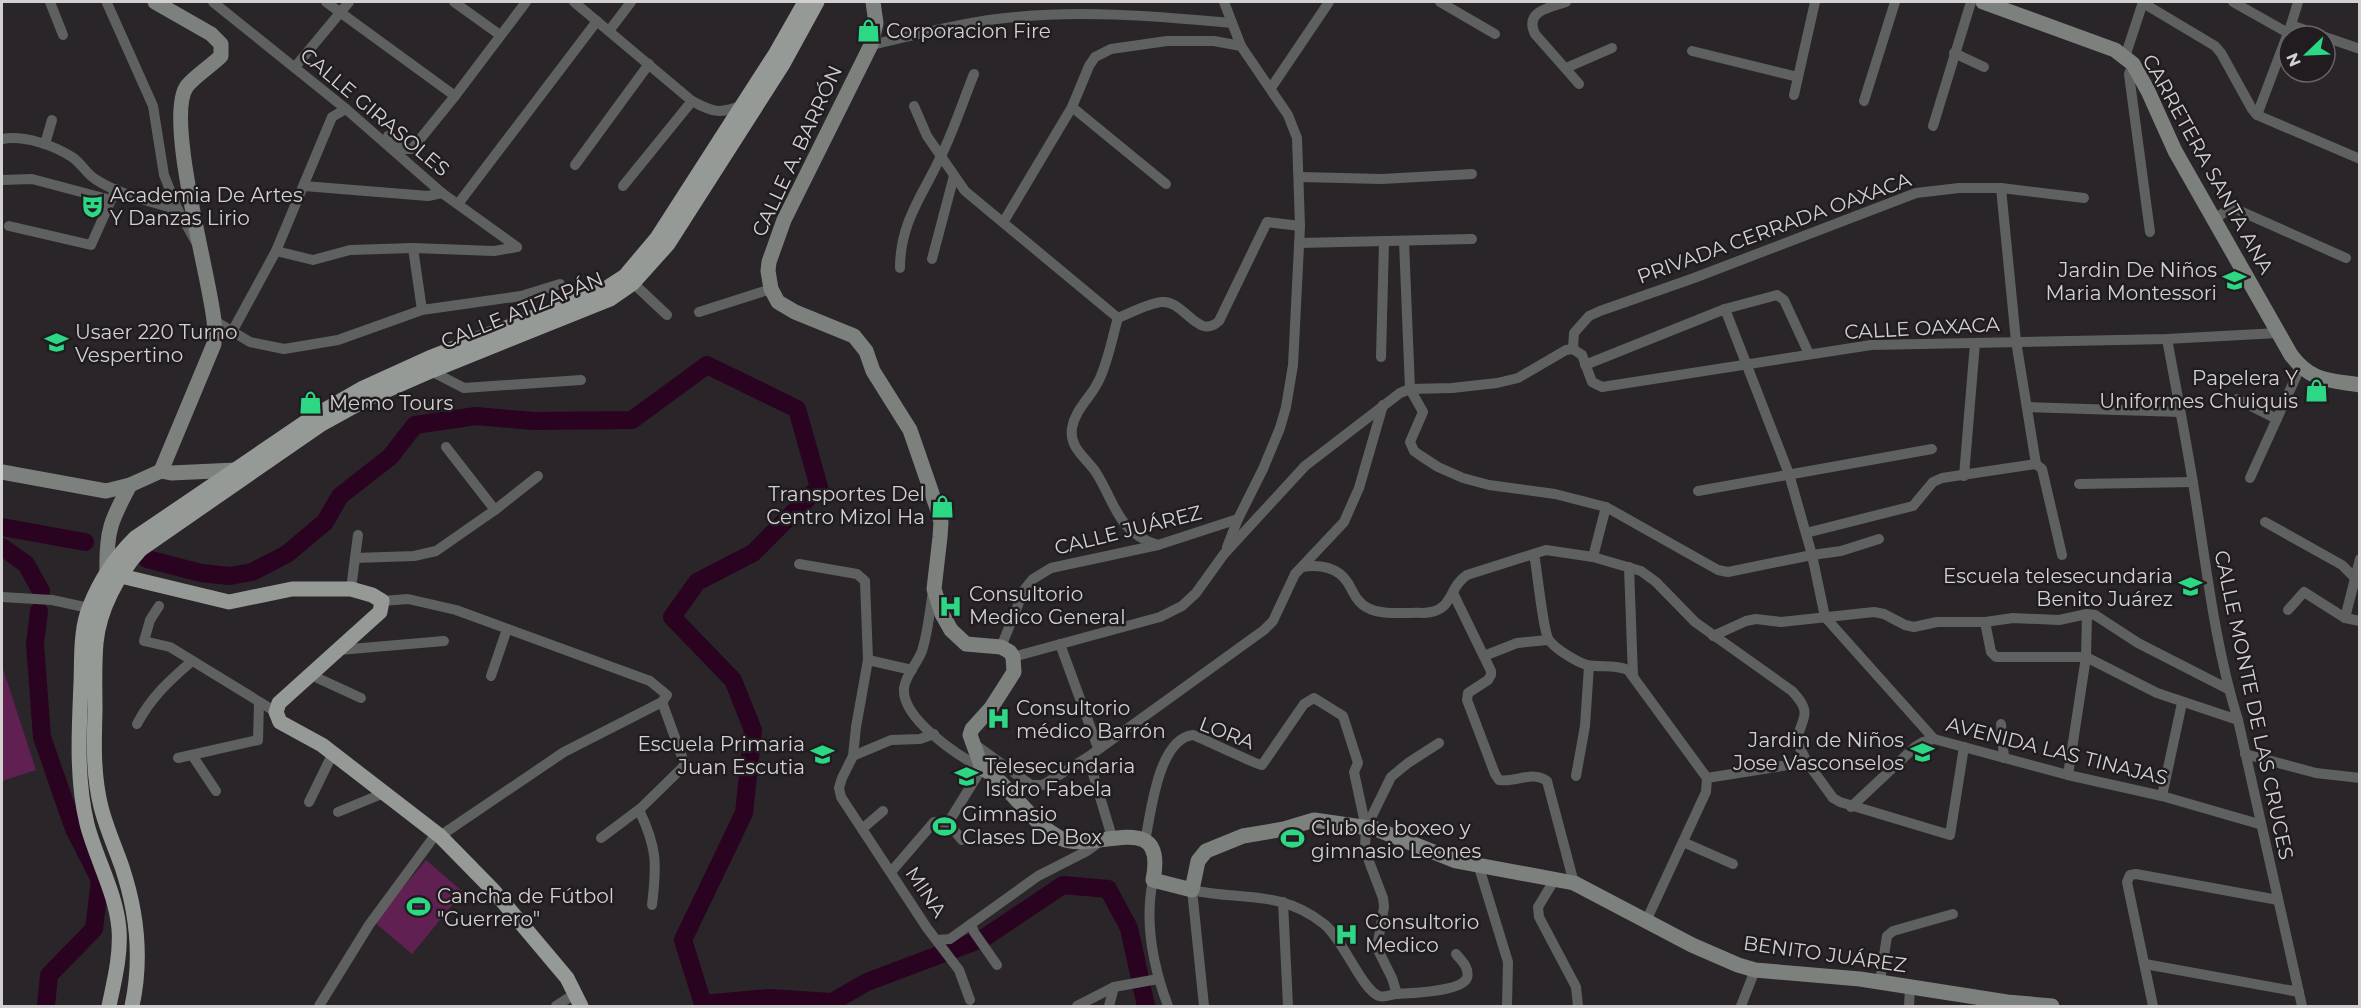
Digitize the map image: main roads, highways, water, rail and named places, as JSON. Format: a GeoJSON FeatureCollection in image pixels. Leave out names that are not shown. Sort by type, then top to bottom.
{"type":"FeatureCollection","features":[{"type":"Feature","properties":{"kind":"main road"},"geometry":{"type":"LineString","coordinates":[[748,109],[805,2]]}},
{"type":"Feature","properties":{"kind":"main road"},"geometry":{"type":"LineString","coordinates":[[748,109],[783,64],[817,2]]}},
{"type":"Feature","properties":{"kind":"main road","name":"CALLE ATIZAPÁN"},"geometry":{"type":"LineString","coordinates":[[241,474],[367,399],[610,299],[633,283],[668,244],[748,109]]}},
{"type":"Feature","properties":{"kind":"main road","name":"CALLE ATIZAPÁN"},"geometry":{"type":"LineString","coordinates":[[241,474],[316,415],[363,388],[429,358],[605,289],[625,276],[657,238],[748,109]]}},
{"type":"Feature","properties":{"kind":"main road"},"geometry":{"type":"LineString","coordinates":[[109,1006],[118,958],[119,929],[112,898],[88,827],[82,800],[80,773],[82,639],[89,608],[114,574],[141,549],[241,474]]}},
{"type":"Feature","properties":{"kind":"main road"},"geometry":{"type":"LineString","coordinates":[[114,574],[229,602],[292,590],[351,589],[372,595],[382,601],[380,612],[279,704],[276,712],[280,722],[322,745],[438,835],[493,890],[567,978],[578,1000]]}},
{"type":"Feature","properties":{"kind":"main road"},"geometry":{"type":"LineString","coordinates":[[114,574],[96,642],[94,758],[101,809],[134,907],[138,949],[132,1006]]}},
{"type":"Feature","properties":{"kind":"waterway"},"geometry":{"type":"LineString","coordinates":[[147,559],[201,573],[230,576],[252,572],[287,554],[325,522],[340,496],[390,457],[415,425],[476,416],[534,421],[632,420],[707,365],[797,409],[819,487],[753,553],[697,582],[672,617],[733,680],[753,730],[744,813],[683,940],[703,1004],[768,998],[832,1002],[867,982],[984,938],[1063,885],[1108,889],[1129,928],[1146,1006]]}},
{"type":"Feature","properties":{"kind":"waterway"},"geometry":{"type":"LineString","coordinates":[[2,527],[85,542]]}},
{"type":"Feature","properties":{"kind":"waterway"},"geometry":{"type":"LineString","coordinates":[[2,547],[26,564],[41,591]]}},
{"type":"Feature","properties":{"kind":"waterway"},"geometry":{"type":"LineString","coordinates":[[39,611],[35,644],[42,737],[74,829],[100,880],[94,929],[49,975],[46,1006]]}},
{"type":"Feature","properties":{"kind":"place","name":"Corporacion Fire"},"geometry":{"type":"Point","coordinates":[868,31]}},
{"type":"Feature","properties":{"kind":"place","name":"Academia De Artes Y Danzas Lirio"},"geometry":{"type":"Point","coordinates":[92,206]}},
{"type":"Feature","properties":{"kind":"place","name":"Jardin De Niños Maria Montessori"},"geometry":{"type":"Point","coordinates":[2235,281]}},
{"type":"Feature","properties":{"kind":"place","name":"Usaer 220 Turno Vespertino"},"geometry":{"type":"Point","coordinates":[57,343]}},
{"type":"Feature","properties":{"kind":"place","name":"Papelera Y Uniformes Chuiquis"},"geometry":{"type":"Point","coordinates":[2316,390]}},
{"type":"Feature","properties":{"kind":"place","name":"Memo Tours"},"geometry":{"type":"Point","coordinates":[311,403]}},
{"type":"Feature","properties":{"kind":"place","name":"Transportes Del Centro Mizol Ha"},"geometry":{"type":"Point","coordinates":[943,506]}},
{"type":"Feature","properties":{"kind":"place","name":"Escuela telesecundaria Benito Juárez"},"geometry":{"type":"Point","coordinates":[2191,587]}},
{"type":"Feature","properties":{"kind":"place","name":"Consultorio Medico General"},"geometry":{"type":"Point","coordinates":[951,606]}},
{"type":"Feature","properties":{"kind":"place","name":"Consultorio médico Barrón"},"geometry":{"type":"Point","coordinates":[998,719]}},
{"type":"Feature","properties":{"kind":"place","name":"Jardin de Niños Jose Vasconselos"},"geometry":{"type":"Point","coordinates":[1922,752]}},
{"type":"Feature","properties":{"kind":"place","name":"Escuela Primaria Juan Escutia"},"geometry":{"type":"Point","coordinates":[823,755]}},
{"type":"Feature","properties":{"kind":"place","name":"Telesecundaria Isidro Fabela"},"geometry":{"type":"Point","coordinates":[967,777]}},
{"type":"Feature","properties":{"kind":"place","name":"Gimnasio Clases De Box"},"geometry":{"type":"Point","coordinates":[944,826]}},
{"type":"Feature","properties":{"kind":"place","name":"Club de boxeo y gimnasio Leones"},"geometry":{"type":"Point","coordinates":[1293,839]}},
{"type":"Feature","properties":{"kind":"place","name":"Cancha de Fútbol \"Guerrero\""},"geometry":{"type":"Point","coordinates":[419,907]}},
{"type":"Feature","properties":{"kind":"place","name":"Consultorio Medico"},"geometry":{"type":"Point","coordinates":[1347,934]}}]}
